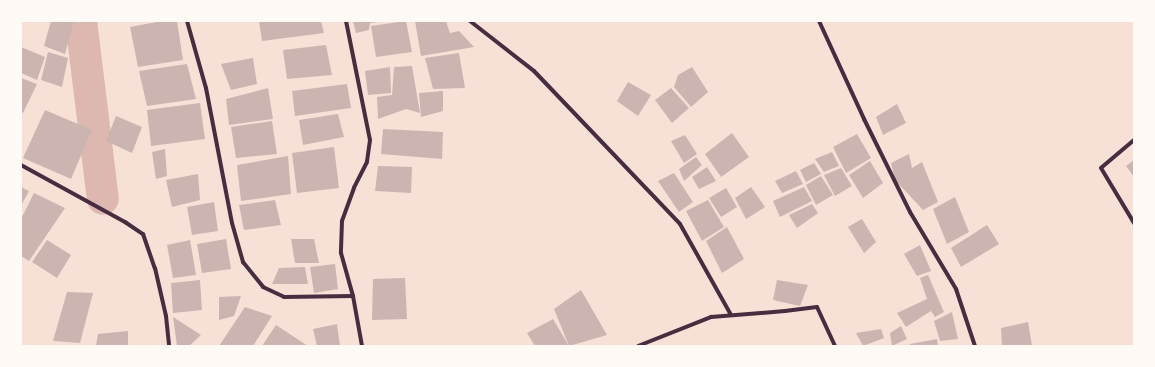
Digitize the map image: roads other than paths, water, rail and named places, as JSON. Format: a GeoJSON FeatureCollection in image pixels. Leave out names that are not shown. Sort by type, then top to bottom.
{"type":"FeatureCollection","features":[{"type":"Feature","properties":{"kind":"street"},"geometry":{"type":"LineString","coordinates":[[187,21],[206,88],[232,223],[243,262],[263,287],[284,297],[353,296]]}},
{"type":"Feature","properties":{"kind":"street"},"geometry":{"type":"LineString","coordinates":[[346,21],[370,140],[367,162],[354,188],[342,221],[341,253],[353,296],[362,346]]}},
{"type":"Feature","properties":{"kind":"street"},"geometry":{"type":"LineString","coordinates":[[470,21],[534,71],[680,224],[731,315]]}},
{"type":"Feature","properties":{"kind":"street"},"geometry":{"type":"LineString","coordinates":[[819,21],[864,119],[910,212],[956,289],[975,346]]}},
{"type":"Feature","properties":{"kind":"street"},"geometry":{"type":"LineString","coordinates":[[1134,140],[1101,168],[1134,223]]}},
{"type":"Feature","properties":{"kind":"street"},"geometry":{"type":"LineString","coordinates":[[21,165],[125,222],[143,234],[155,268],[166,316],[169,346]]}},
{"type":"Feature","properties":{"kind":"street"},"geometry":{"type":"LineString","coordinates":[[638,346],[711,317],[785,312],[817,307],[835,346]]}},
{"type":"Feature","properties":{"kind":"waterway"},"geometry":{"type":"LineString","coordinates":[[81,21],[103,199]]}}]}
